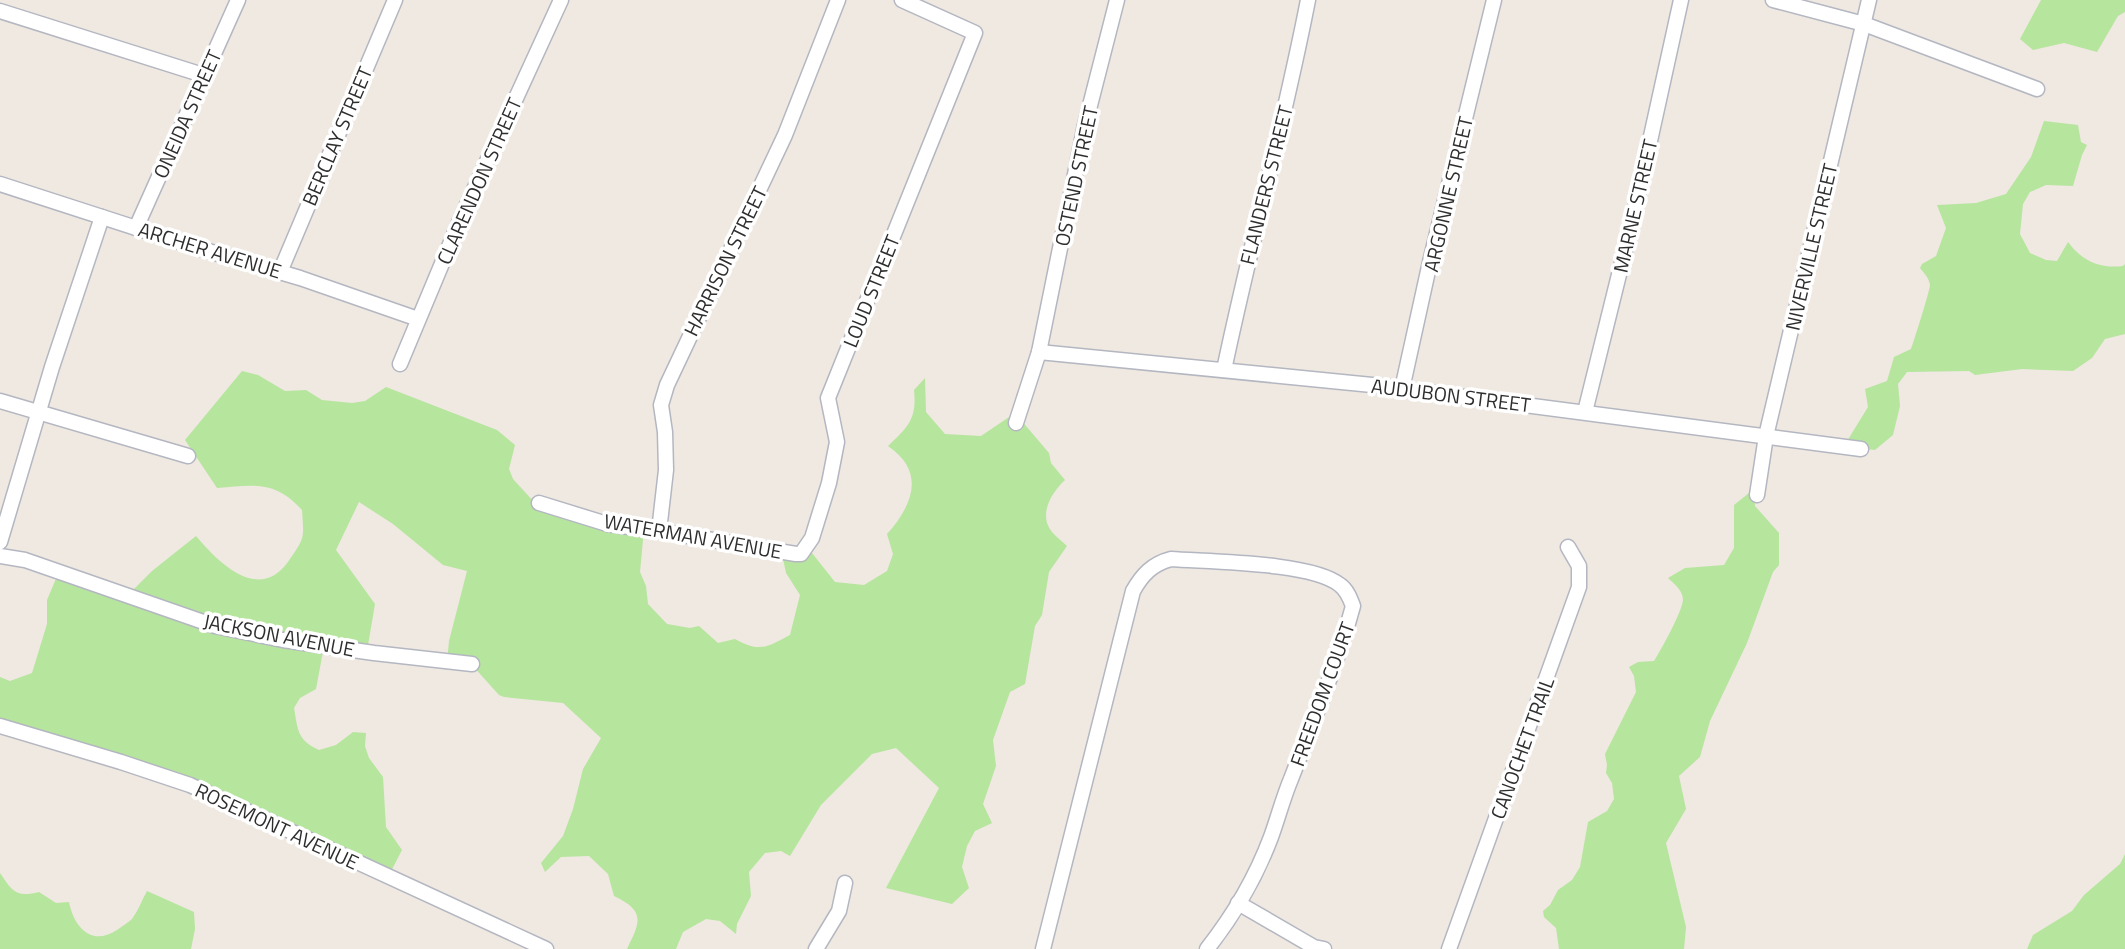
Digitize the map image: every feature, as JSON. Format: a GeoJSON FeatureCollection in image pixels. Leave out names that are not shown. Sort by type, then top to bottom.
{"type":"FeatureCollection","features":[{"type":"Feature","properties":{"kind":"street","name":"ONEIDA STREET"},"geometry":{"type":"LineString","coordinates":[[136,228],[238,0]]}},
{"type":"Feature","properties":{"kind":"street","name":"BERCLAY STREET"},"geometry":{"type":"LineString","coordinates":[[280,272],[395,0]]}},
{"type":"Feature","properties":{"kind":"street","name":"CLARENDON STREET"},"geometry":{"type":"LineString","coordinates":[[400,364],[461,218],[561,0]]}},
{"type":"Feature","properties":{"kind":"street","name":"HARRISON STREET"},"geometry":{"type":"LineString","coordinates":[[659,531],[666,470],[661,405],[667,385],[785,135],[838,0]]}},
{"type":"Feature","properties":{"kind":"street","name":"LOUD STREET"},"geometry":{"type":"LineString","coordinates":[[801,554],[812,538],[829,483],[837,442],[828,398],[975,33],[902,0]]}},
{"type":"Feature","properties":{"kind":"street","name":"OSTEND STREET"},"geometry":{"type":"LineString","coordinates":[[1016,423],[1039,352],[1085,125],[1117,0]]}},
{"type":"Feature","properties":{"kind":"street","name":"FLANDERS STREET"},"geometry":{"type":"LineString","coordinates":[[1224,370],[1308,0]]}},
{"type":"Feature","properties":{"kind":"street","name":"ARGONNE STREET"},"geometry":{"type":"LineString","coordinates":[[1402,389],[1494,0]]}},
{"type":"Feature","properties":{"kind":"street","name":"MARNE STREET"},"geometry":{"type":"LineString","coordinates":[[1585,412],[1633,218],[1681,0]]}},
{"type":"Feature","properties":{"kind":"street"},"geometry":{"type":"LineString","coordinates":[[1773,0],[1864,24],[2037,89]]}},
{"type":"Feature","properties":{"kind":"street","name":"NIVERVILLE STREET"},"geometry":{"type":"LineString","coordinates":[[1757,495],[1766,436],[1869,0]]}},
{"type":"Feature","properties":{"kind":"street"},"geometry":{"type":"LineString","coordinates":[[0,11],[203,75]]}},
{"type":"Feature","properties":{"kind":"street","name":"ARCHER AVENUE"},"geometry":{"type":"LineString","coordinates":[[0,184],[418,319]]}},
{"type":"Feature","properties":{"kind":"street"},"geometry":{"type":"LineString","coordinates":[[0,542],[102,217]]}},
{"type":"Feature","properties":{"kind":"street","name":"AUDUBON STREET"},"geometry":{"type":"LineString","coordinates":[[1039,352],[1402,389],[1861,449]]}},
{"type":"Feature","properties":{"kind":"street"},"geometry":{"type":"LineString","coordinates":[[0,401],[188,456]]}},
{"type":"Feature","properties":{"kind":"street","name":"WATERMAN AVENUE"},"geometry":{"type":"LineString","coordinates":[[539,503],[607,524],[801,554]]}},
{"type":"Feature","properties":{"kind":"street","name":"CANOCHET TRAIL"},"geometry":{"type":"LineString","coordinates":[[1449,949],[1579,587],[1579,566],[1568,547]]}},
{"type":"Feature","properties":{"kind":"street","name":"JACKSON AVENUE"},"geometry":{"type":"LineString","coordinates":[[0,556],[25,560],[215,626],[283,640],[472,664]]}},
{"type":"Feature","properties":{"kind":"street","name":"FREEDOM COURT"},"geometry":{"type":"LineString","coordinates":[[1043,949],[1133,591],[1142,575],[1160,562],[1171,559],[1298,569],[1329,578],[1342,586],[1353,606],[1271,838],[1238,903],[1207,949]]}},
{"type":"Feature","properties":{"kind":"street","name":"ROSEMONT AVENUE"},"geometry":{"type":"LineString","coordinates":[[0,726],[190,785],[546,949]]}},
{"type":"Feature","properties":{"kind":"street"},"geometry":{"type":"LineString","coordinates":[[816,949],[839,911],[845,883]]}},
{"type":"Feature","properties":{"kind":"street"},"geometry":{"type":"LineString","coordinates":[[1238,903],[1314,947],[1324,949]]}},
{"type":"Feature","properties":{"kind":"green space"},"geometry":{"type":"Polygon","coordinates":[[[2041,0],[2125,0],[2125,12],[2118,16],[2097,52],[2064,43],[2033,50],[2020,39],[2041,0]]]}},
{"type":"Feature","properties":{"kind":"green space"},"geometry":{"type":"Polygon","coordinates":[[[2044,121],[2078,125],[2081,142],[2087,145],[2073,186],[2046,185],[2030,192],[2023,204],[2020,234],[2030,253],[2046,260],[2057,261],[2068,242],[2092,262],[2107,266],[2125,264],[2125,334],[2105,339],[2092,358],[2073,371],[2022,369],[1975,375],[1969,371],[1907,372],[1898,384],[1900,406],[1893,435],[1875,450],[1844,446],[1868,407],[1865,389],[1887,381],[1894,357],[1911,349],[1930,285],[1920,268],[1936,256],[1946,228],[1937,205],[1976,203],[2006,194],[2031,157],[2044,121]]]}},
{"type":"Feature","properties":{"kind":"green space"},"geometry":{"type":"Polygon","coordinates":[[[242,371],[258,375],[285,391],[306,390],[322,400],[365,401],[386,387],[497,430],[515,445],[509,469],[513,479],[535,503],[644,529],[640,572],[646,586],[648,604],[667,624],[690,628],[699,626],[718,643],[735,639],[757,647],[790,635],[800,595],[786,573],[782,554],[808,548],[835,582],[864,585],[887,571],[893,554],[887,534],[903,512],[912,489],[908,467],[888,446],[910,422],[914,390],[925,378],[926,412],[945,434],[981,436],[1015,413],[1049,453],[1051,463],[1065,480],[1048,504],[1046,519],[1052,532],[1067,546],[1049,572],[1025,684],[1010,692],[993,740],[996,766],[983,804],[992,823],[975,831],[967,846],[962,867],[969,888],[952,904],[886,888],[939,788],[896,748],[872,754],[821,805],[790,856],[781,851],[765,853],[749,872],[751,896],[737,924],[736,934],[720,921],[706,919],[683,932],[676,949],[627,949],[637,918],[631,907],[614,896],[608,874],[589,856],[561,857],[545,872],[541,863],[563,836],[583,769],[601,738],[563,703],[504,697],[472,665],[447,662],[449,641],[467,571],[443,565],[393,524],[359,502],[336,550],[375,604],[367,651],[324,646],[316,689],[300,698],[294,708],[302,738],[319,750],[336,745],[353,732],[366,733],[365,746],[369,758],[383,777],[386,827],[402,850],[388,877],[188,784],[0,726],[0,677],[10,681],[32,673],[47,624],[47,600],[58,574],[127,596],[152,571],[196,536],[215,557],[252,579],[264,579],[276,574],[298,548],[302,538],[302,510],[292,500],[283,493],[263,487],[217,488],[185,440],[242,371]]]}},
{"type":"Feature","properties":{"kind":"green space"},"geometry":{"type":"Polygon","coordinates":[[[1754,489],[1755,506],[1779,533],[1779,565],[1773,572],[1747,643],[1710,721],[1700,757],[1679,776],[1686,809],[1666,843],[1686,927],[1684,949],[1559,949],[1556,928],[1544,917],[1543,911],[1580,867],[1588,822],[1607,811],[1614,799],[1612,783],[1606,773],[1605,754],[1636,692],[1629,667],[1638,662],[1654,661],[1679,613],[1683,596],[1668,578],[1685,568],[1724,565],[1734,548],[1734,505],[1754,489]]]}},
{"type":"Feature","properties":{"kind":"green space"},"geometry":{"type":"Polygon","coordinates":[[[2125,854],[2125,949],[2027,949],[2033,935],[2072,911],[2084,895],[2120,864],[2125,854]]]}},
{"type":"Feature","properties":{"kind":"green space"},"geometry":{"type":"Polygon","coordinates":[[[0,873],[15,892],[39,892],[56,903],[69,902],[75,919],[85,932],[99,936],[108,935],[132,919],[147,891],[194,912],[191,949],[0,949],[0,873]]]}}]}
